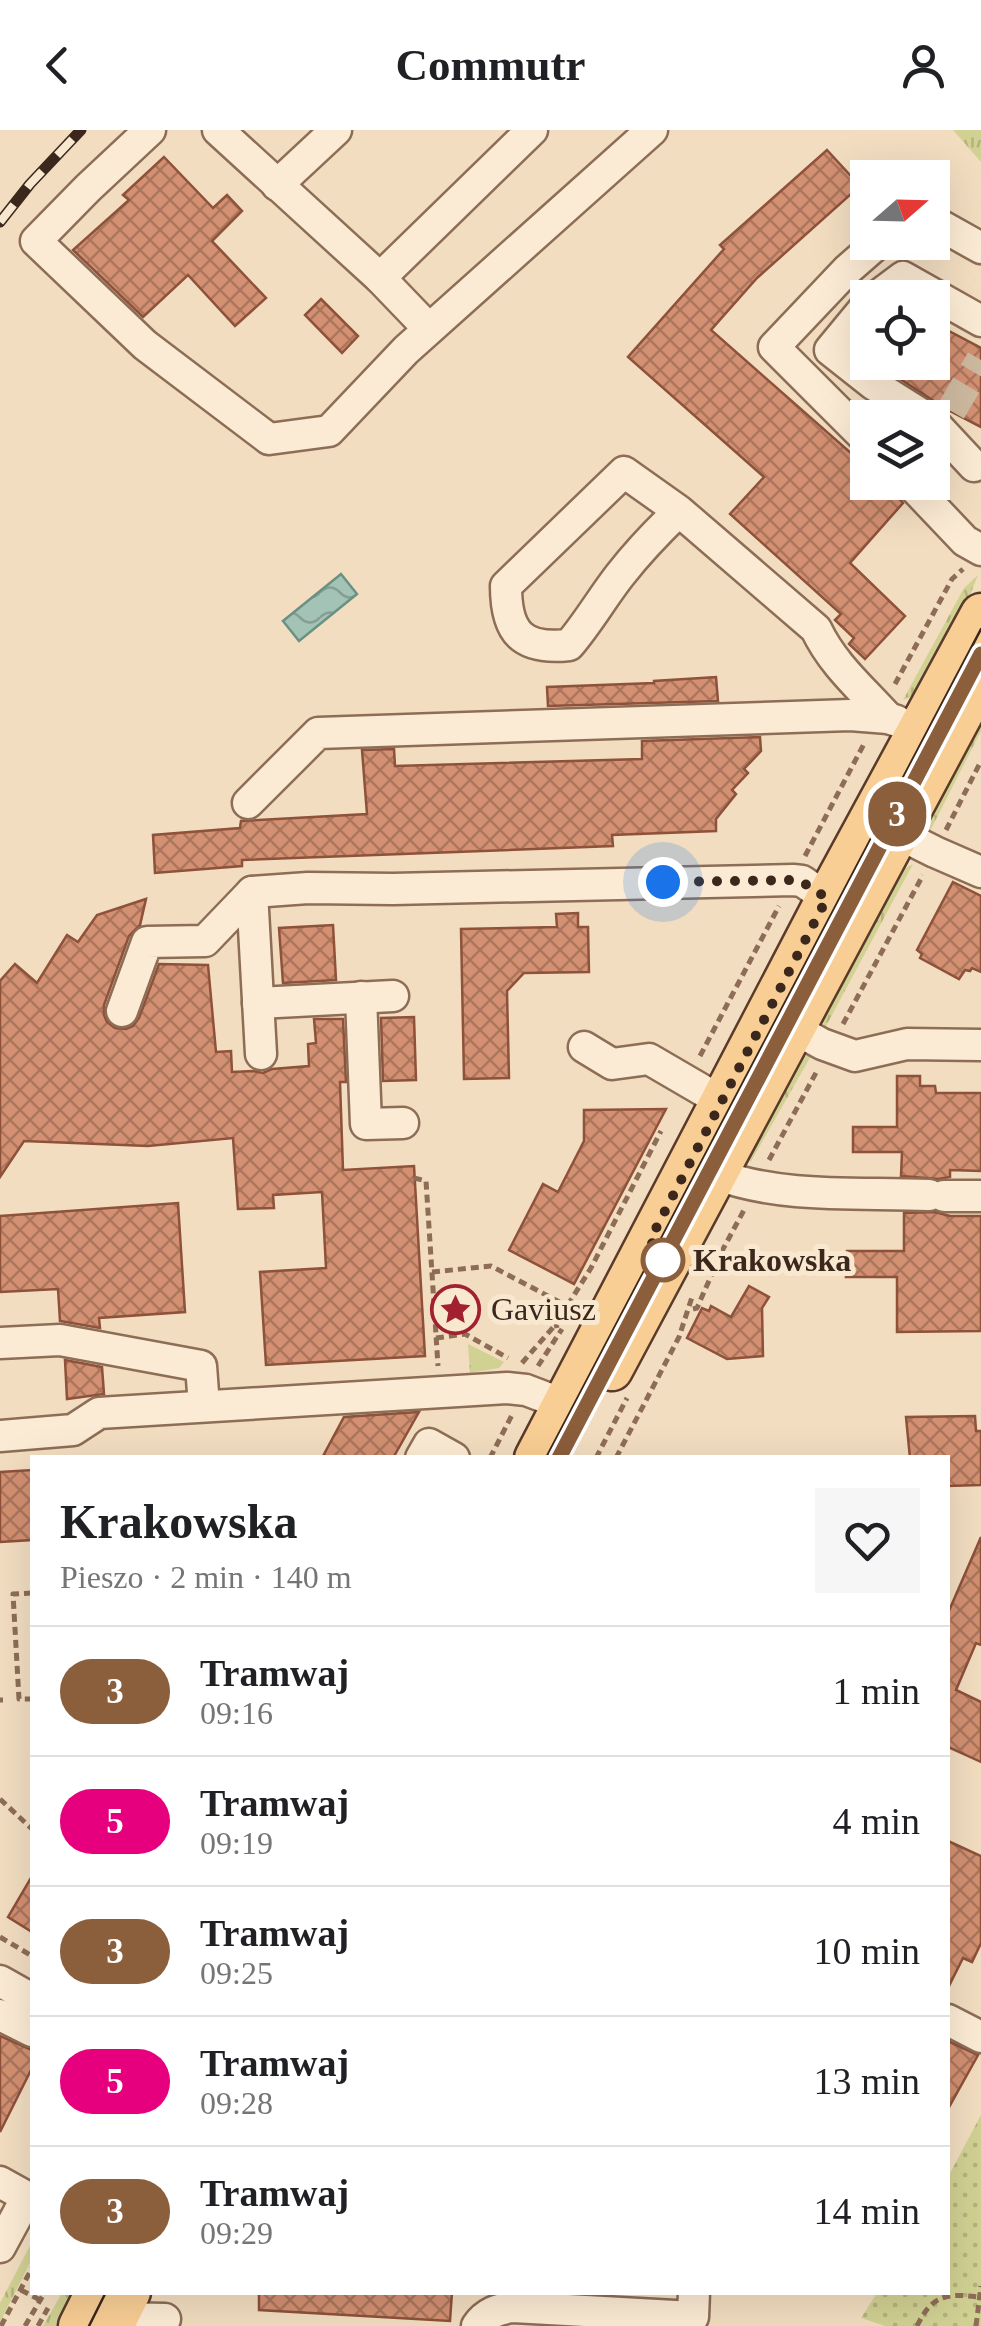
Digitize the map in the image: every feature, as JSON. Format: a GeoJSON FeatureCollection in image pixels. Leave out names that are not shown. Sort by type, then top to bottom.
{"type":"FeatureCollection","features":[{"type":"Feature","properties":{"kind":"main road"},"geometry":{"type":"LineString","coordinates":[[537,1455],[827,898],[892,726],[981,614]]}},
{"type":"Feature","properties":{"kind":"main road"},"geometry":{"type":"LineString","coordinates":[[568,1455],[981,679]]}},
{"type":"Feature","properties":{"kind":"lane"},"geometry":{"type":"LineString","coordinates":[[150,130],[36,241],[145,346],[269,438],[329,431],[406,350],[652,130]]}},
{"type":"Feature","properties":{"kind":"lane"},"geometry":{"type":"LineString","coordinates":[[218,130],[430,329]]}},
{"type":"Feature","properties":{"kind":"lane"},"geometry":{"type":"LineString","coordinates":[[277,186],[336,130]]}},
{"type":"Feature","properties":{"kind":"lane"},"geometry":{"type":"LineString","coordinates":[[380,278],[532,130]]}},
{"type":"Feature","properties":{"kind":"lane"},"geometry":{"type":"LineString","coordinates":[[950,231],[981,248]]}},
{"type":"Feature","properties":{"kind":"lane"},"geometry":{"type":"LineString","coordinates":[[850,423],[774,347],[859,260]]}},
{"type":"Feature","properties":{"kind":"lane"},"geometry":{"type":"LineString","coordinates":[[950,304],[981,322]]}},
{"type":"Feature","properties":{"kind":"lane"},"geometry":{"type":"LineString","coordinates":[[850,326],[830,350],[850,366]]}},
{"type":"Feature","properties":{"kind":"lane"},"geometry":{"type":"LineString","coordinates":[[868,380],[905,400]]}},
{"type":"Feature","properties":{"kind":"lane"},"geometry":{"type":"LineString","coordinates":[[950,431],[979,466]]}},
{"type":"Feature","properties":{"kind":"lane"},"geometry":{"type":"LineString","coordinates":[[679,511],[618,577],[569,645],[547,648],[514,632],[508,616],[506,586],[624,472],[679,511],[816,629],[826,650],[892,726]]}},
{"type":"Feature","properties":{"kind":"lane"},"geometry":{"type":"LineString","coordinates":[[926,500],[965,541],[974,558]]}},
{"type":"Feature","properties":{"kind":"lane"},"geometry":{"type":"LineString","coordinates":[[248,803],[318,733],[850,715],[892,726]]}},
{"type":"Feature","properties":{"kind":"lane"},"geometry":{"type":"LineString","coordinates":[[899,834],[981,872]]}},
{"type":"Feature","properties":{"kind":"lane"},"geometry":{"type":"LineString","coordinates":[[122,1011],[146,942],[205,941],[252,892],[796,880],[827,898]]}},
{"type":"Feature","properties":{"kind":"lane"},"geometry":{"type":"LineString","coordinates":[[252,892],[261,1054]]}},
{"type":"Feature","properties":{"kind":"lane"},"geometry":{"type":"LineString","coordinates":[[258,1004],[393,996]]}},
{"type":"Feature","properties":{"kind":"lane"},"geometry":{"type":"LineString","coordinates":[[361,997],[366,1124],[403,1123]]}},
{"type":"Feature","properties":{"kind":"lane"},"geometry":{"type":"LineString","coordinates":[[795,1030],[854,1056],[908,1044],[981,1045]]}},
{"type":"Feature","properties":{"kind":"lane"},"geometry":{"type":"LineString","coordinates":[[584,1047],[612,1064],[649,1059],[721,1101]]}},
{"type":"Feature","properties":{"kind":"lane"},"geometry":{"type":"LineString","coordinates":[[718,1175],[770,1190],[981,1196]]}},
{"type":"Feature","properties":{"kind":"lane"},"geometry":{"type":"LineString","coordinates":[[0,1343],[60,1340],[201,1366],[204,1406]]}},
{"type":"Feature","properties":{"kind":"lane"},"geometry":{"type":"LineString","coordinates":[[0,1436],[73,1430],[100,1413],[507,1388],[526,1390],[564,1404]]}},
{"type":"Feature","properties":{"kind":"lane"},"geometry":{"type":"LineString","coordinates":[[423,1455],[430,1444],[449,1455]]}},
{"type":"Feature","properties":{"kind":"lane"},"geometry":{"type":"LineString","coordinates":[[0,1981],[30,1997]]}},
{"type":"Feature","properties":{"kind":"lane"},"geometry":{"type":"LineString","coordinates":[[0,2015],[30,2030]]}},
{"type":"Feature","properties":{"kind":"lane"},"geometry":{"type":"LineString","coordinates":[[950,2021],[981,2036]]}},
{"type":"Feature","properties":{"kind":"lane"},"geometry":{"type":"LineString","coordinates":[[0,2182],[30,2198],[0,2246]]}},
{"type":"Feature","properties":{"kind":"lane"},"geometry":{"type":"LineString","coordinates":[[477,2326],[497,2309],[530,2300],[694,2317],[694,2295]]}},
{"type":"Feature","properties":{"kind":"lane"},"geometry":{"type":"LineString","coordinates":[[107,2311],[163,2312]]}},
{"type":"Feature","properties":{"kind":"path"},"geometry":{"type":"LineString","coordinates":[[896,684],[952,578],[974,558]]}},
{"type":"Feature","properties":{"kind":"path"},"geometry":{"type":"LineString","coordinates":[[799,868],[892,726]]}},
{"type":"Feature","properties":{"kind":"path"},"geometry":{"type":"LineString","coordinates":[[938,844],[981,761]]}},
{"type":"Feature","properties":{"kind":"path"},"geometry":{"type":"LineString","coordinates":[[836,1038],[929,863]]}},
{"type":"Feature","properties":{"kind":"path"},"geometry":{"type":"LineString","coordinates":[[700,1056],[784,898]]}},
{"type":"Feature","properties":{"kind":"path"},"geometry":{"type":"LineString","coordinates":[[768,1163],[822,1063]]}},
{"type":"Feature","properties":{"kind":"path"},"geometry":{"type":"LineString","coordinates":[[436,1338],[465,1334],[520,1365],[556,1326],[592,1269],[661,1131]]}},
{"type":"Feature","properties":{"kind":"path"},"geometry":{"type":"LineString","coordinates":[[414,1178],[426,1181],[440,1392]]}},
{"type":"Feature","properties":{"kind":"path"},"geometry":{"type":"LineString","coordinates":[[693,1309],[697,1308],[745,1209]]}},
{"type":"Feature","properties":{"kind":"path"},"geometry":{"type":"LineString","coordinates":[[432,1272],[491,1266],[567,1306]]}},
{"type":"Feature","properties":{"kind":"path"},"geometry":{"type":"LineString","coordinates":[[618,1455],[671,1352]]}},
{"type":"Feature","properties":{"kind":"path"},"geometry":{"type":"LineString","coordinates":[[598,1455],[632,1388]]}},
{"type":"Feature","properties":{"kind":"path"},"geometry":{"type":"LineString","coordinates":[[492,1455],[517,1406]]}},
{"type":"Feature","properties":{"kind":"path"},"geometry":{"type":"LineString","coordinates":[[30,1593],[13,1594],[19,1699],[30,1699]]}},
{"type":"Feature","properties":{"kind":"path"},"geometry":{"type":"LineString","coordinates":[[0,1798],[30,1826]]}},
{"type":"Feature","properties":{"kind":"path"},"geometry":{"type":"LineString","coordinates":[[0,1938],[30,1955]]}},
{"type":"Feature","properties":{"kind":"path"},"geometry":{"type":"LineString","coordinates":[[2,2326],[30,2272]]}},
{"type":"Feature","properties":{"kind":"path"},"geometry":{"type":"LineString","coordinates":[[976,2326],[981,2286]]}},
{"type":"Feature","properties":{"kind":"path"},"geometry":{"type":"LineString","coordinates":[[20,2290],[30,2295]]}},
{"type":"Feature","properties":{"kind":"path"},"geometry":{"type":"LineString","coordinates":[[30,2295],[41,2300]]}},
{"type":"Feature","properties":{"kind":"path"},"geometry":{"type":"LineString","coordinates":[[25,2326],[44,2295]]}},
{"type":"Feature","properties":{"kind":"path"},"geometry":{"type":"LineString","coordinates":[[950,2295],[978,2297]]}},
{"type":"Feature","properties":{"kind":"path"},"geometry":{"type":"LineString","coordinates":[[917,2326],[927,2309],[950,2295]]}},
{"type":"Feature","properties":{"kind":"green space"},"geometry":{"type":"Polygon","coordinates":[[[953,130],[981,130],[981,162],[953,130]]]}},
{"type":"Feature","properties":{"kind":"green space"},"geometry":{"type":"Polygon","coordinates":[[[978,575],[964,610],[917,694],[903,700],[964,588],[978,575]]]}},
{"type":"Feature","properties":{"kind":"green space"},"geometry":{"type":"Polygon","coordinates":[[[981,713],[981,731],[929,833],[926,817],[981,713]]]}},
{"type":"Feature","properties":{"kind":"green space"},"geometry":{"type":"Polygon","coordinates":[[[913,864],[825,1028],[825,1007],[900,871],[913,864]]]}},
{"type":"Feature","properties":{"kind":"green space"},"geometry":{"type":"Polygon","coordinates":[[[806,1056],[811,1056],[750,1163],[750,1149],[806,1056]]]}},
{"type":"Feature","properties":{"kind":"green space"},"geometry":{"type":"Polygon","coordinates":[[[468,1344],[504,1362],[499,1368],[470,1373],[468,1344]]]}},
{"type":"Feature","properties":{"kind":"green space"},"geometry":{"type":"Polygon","coordinates":[[[981,2115],[981,2326],[885,2326],[861,2318],[876,2295],[950,2295],[950,2173],[981,2115]]]}},
{"type":"Feature","properties":{"kind":"green space"},"geometry":{"type":"Polygon","coordinates":[[[30,2246],[30,2263],[0,2322],[0,2303],[30,2246]]]}},
{"type":"Feature","properties":{"kind":"green space"},"geometry":{"type":"Polygon","coordinates":[[[61,2295],[75,2295],[58,2326],[43,2326],[61,2295]]]}},
{"type":"Feature","properties":{"kind":"water"},"geometry":{"type":"Polygon","coordinates":[[[341,574],[357,594],[299,641],[283,621],[341,574]]]}},
{"type":"Feature","properties":{"kind":"building"},"geometry":{"type":"Polygon","coordinates":[[[827,150],[850,175],[850,195],[757,278],[711,330],[850,452],[850,500],[903,503],[850,563],[905,616],[865,659],[849,644],[854,638],[835,620],[841,614],[730,514],[764,477],[628,357],[724,249],[720,245],[827,150]]]}},
{"type":"Feature","properties":{"kind":"building"},"geometry":{"type":"Polygon","coordinates":[[[164,157],[213,208],[227,195],[242,211],[212,241],[266,298],[235,326],[188,275],[143,317],[73,250],[129,200],[123,195],[164,157]]]}},
{"type":"Feature","properties":{"kind":"building"},"geometry":{"type":"Polygon","coordinates":[[[321,299],[358,336],[342,353],[305,315],[321,299]]]}},
{"type":"Feature","properties":{"kind":"building"},"geometry":{"type":"Polygon","coordinates":[[[950,332],[981,348],[981,427],[950,411],[950,400],[932,400],[902,380],[950,380],[950,332]]]}},
{"type":"Feature","properties":{"kind":"building"},"geometry":{"type":"Polygon","coordinates":[[[716,677],[718,701],[548,706],[547,687],[716,677]]]}},
{"type":"Feature","properties":{"kind":"building"},"geometry":{"type":"Polygon","coordinates":[[[760,737],[761,751],[732,790],[736,794],[716,819],[716,831],[612,835],[613,846],[242,860],[242,866],[155,873],[153,835],[240,828],[241,821],[367,814],[362,750],[394,749],[395,766],[642,759],[642,741],[760,737]]]}},
{"type":"Feature","properties":{"kind":"building"},"geometry":{"type":"Polygon","coordinates":[[[953,882],[981,896],[981,972],[965,970],[959,979],[920,958],[922,954],[917,950],[953,882]]]}},
{"type":"Feature","properties":{"kind":"building"},"geometry":{"type":"Polygon","coordinates":[[[146,899],[140,925],[129,936],[104,1005],[107,1022],[115,1028],[126,1029],[139,1018],[159,964],[208,965],[216,1052],[231,1051],[232,1072],[263,1073],[309,1066],[308,1044],[316,1043],[314,1019],[343,1019],[343,1170],[414,1166],[425,1356],[266,1365],[260,1272],[326,1268],[322,1192],[273,1195],[274,1208],[238,1209],[233,1138],[148,1146],[24,1141],[0,1177],[0,981],[15,964],[37,983],[67,935],[78,942],[97,915],[146,899]]]}},
{"type":"Feature","properties":{"kind":"building"},"geometry":{"type":"Polygon","coordinates":[[[578,913],[578,927],[588,927],[589,972],[524,973],[507,991],[509,1078],[464,1079],[461,929],[557,927],[556,914],[578,913]]]}},
{"type":"Feature","properties":{"kind":"building"},"geometry":{"type":"Polygon","coordinates":[[[333,925],[336,980],[283,983],[279,928],[333,925]]]}},
{"type":"Feature","properties":{"kind":"building"},"geometry":{"type":"Polygon","coordinates":[[[414,1017],[416,1080],[383,1081],[381,1018],[414,1017]]]}},
{"type":"Feature","properties":{"kind":"building"},"geometry":{"type":"Polygon","coordinates":[[[897,1076],[920,1076],[920,1086],[935,1086],[936,1093],[981,1093],[981,1171],[950,1170],[950,1177],[938,1179],[901,1176],[902,1152],[853,1152],[853,1127],[897,1127],[897,1076]]]}},
{"type":"Feature","properties":{"kind":"building"},"geometry":{"type":"Polygon","coordinates":[[[666,1109],[574,1284],[509,1250],[543,1184],[558,1192],[584,1141],[584,1110],[666,1109]]]}},
{"type":"Feature","properties":{"kind":"building"},"geometry":{"type":"Polygon","coordinates":[[[178,1203],[185,1312],[99,1318],[100,1328],[60,1321],[58,1289],[0,1292],[0,1216],[178,1203]]]}},
{"type":"Feature","properties":{"kind":"building"},"geometry":{"type":"Polygon","coordinates":[[[904,1213],[981,1216],[981,1331],[897,1332],[897,1277],[846,1277],[847,1251],[904,1251],[904,1213]]]}},
{"type":"Feature","properties":{"kind":"building"},"geometry":{"type":"Polygon","coordinates":[[[749,1286],[769,1297],[762,1308],[763,1356],[727,1359],[687,1338],[702,1308],[709,1311],[711,1306],[731,1317],[749,1286]]]}},
{"type":"Feature","properties":{"kind":"building"},"geometry":{"type":"Polygon","coordinates":[[[65,1360],[102,1367],[104,1394],[67,1399],[65,1360]]]}},
{"type":"Feature","properties":{"kind":"building"},"geometry":{"type":"Polygon","coordinates":[[[419,1412],[395,1455],[324,1455],[344,1417],[419,1412]]]}},
{"type":"Feature","properties":{"kind":"building"},"geometry":{"type":"Polygon","coordinates":[[[975,1416],[976,1431],[981,1431],[981,1485],[950,1486],[950,1455],[910,1455],[906,1417],[975,1416]]]}},
{"type":"Feature","properties":{"kind":"building"},"geometry":{"type":"Polygon","coordinates":[[[30,1470],[30,1540],[0,1542],[0,1472],[30,1470]]]}},
{"type":"Feature","properties":{"kind":"building"},"geometry":{"type":"Polygon","coordinates":[[[981,1537],[981,1645],[976,1643],[956,1690],[981,1702],[981,1762],[950,1748],[950,1608],[981,1537]]]}},
{"type":"Feature","properties":{"kind":"building"},"geometry":{"type":"Polygon","coordinates":[[[950,1842],[981,1856],[981,1943],[972,1962],[963,1958],[950,1984],[950,1842]]]}},
{"type":"Feature","properties":{"kind":"building"},"geometry":{"type":"Polygon","coordinates":[[[30,1879],[30,1931],[8,1917],[30,1879]]]}},
{"type":"Feature","properties":{"kind":"building"},"geometry":{"type":"Polygon","coordinates":[[[0,2036],[30,2049],[30,2072],[0,2132],[0,2036]]]}},
{"type":"Feature","properties":{"kind":"building"},"geometry":{"type":"Polygon","coordinates":[[[950,2042],[978,2055],[950,2105],[950,2042]]]}},
{"type":"Feature","properties":{"kind":"building"},"geometry":{"type":"Polygon","coordinates":[[[259,2295],[452,2295],[450,2321],[259,2310],[259,2295]]]}},
{"type":"Feature","properties":{"kind":"tunnel"},"geometry":{"type":"LineString","coordinates":[[951,411],[981,360]]}},
{"type":"Feature","properties":{"kind":"tram line"},"geometry":{"type":"LineString","coordinates":[[548,1455],[981,629]]}},
{"type":"Feature","properties":{"kind":"tram line","name":"3"},"geometry":{"type":"LineString","coordinates":[[561,1455],[981,654]]}},
{"type":"Feature","properties":{"kind":"tram line"},"geometry":{"type":"LineString","coordinates":[[89,2326],[104,2295]]}},
{"type":"Feature","properties":{"kind":"railway"},"geometry":{"type":"LineString","coordinates":[[0,222],[81,130]]}},
{"type":"Feature","properties":{"kind":"place","name":"Krakowska"},"geometry":{"type":"Point","coordinates":[663,1260]}},
{"type":"Feature","properties":{"kind":"place","name":"Gaviusz"},"geometry":{"type":"Point","coordinates":[456,1309]}},
{"type":"Feature","properties":{"kind":"route"},"geometry":{"type":"LineString","coordinates":[[663,882],[796,880],[827,898],[650,1240],[663,1260]]}}]}
